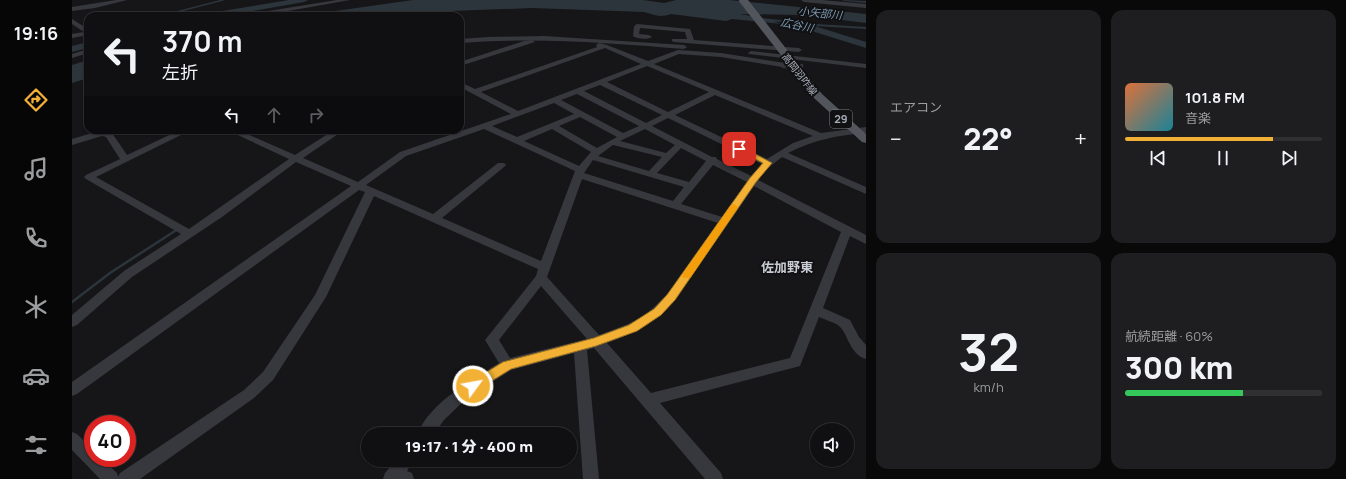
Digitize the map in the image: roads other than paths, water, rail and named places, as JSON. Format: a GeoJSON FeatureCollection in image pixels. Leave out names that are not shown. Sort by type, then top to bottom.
{"type":"FeatureCollection","features":[{"type":"Feature","properties":{"kind":"main road","name":"高岡羽咋線"},"geometry":{"type":"LineString","coordinates":[[742,0],[785,59],[818,96],[854,131],[866,140]]}},
{"type":"Feature","properties":{"kind":"street"},"geometry":{"type":"LineString","coordinates":[[72,9],[124,0]]}},
{"type":"Feature","properties":{"kind":"street"},"geometry":{"type":"LineString","coordinates":[[274,12],[347,0]]}},
{"type":"Feature","properties":{"kind":"street"},"geometry":{"type":"LineString","coordinates":[[804,0],[866,6]]}},
{"type":"Feature","properties":{"kind":"street"},"geometry":{"type":"LineString","coordinates":[[72,21],[84,29]]}},
{"type":"Feature","properties":{"kind":"street"},"geometry":{"type":"LineString","coordinates":[[688,41],[688,30],[637,26],[636,36],[688,41],[799,50]]}},
{"type":"Feature","properties":{"kind":"street"},"geometry":{"type":"LineString","coordinates":[[72,36],[84,33]]}},
{"type":"Feature","properties":{"kind":"street"},"geometry":{"type":"LineString","coordinates":[[464,41],[518,37],[581,39],[740,52]]}},
{"type":"Feature","properties":{"kind":"street"},"geometry":{"type":"LineString","coordinates":[[688,41],[740,52],[785,59]]}},
{"type":"Feature","properties":{"kind":"street"},"geometry":{"type":"LineString","coordinates":[[464,63],[526,42],[606,46],[820,136]]}},
{"type":"Feature","properties":{"kind":"street"},"geometry":{"type":"LineString","coordinates":[[475,92],[606,46]]}},
{"type":"Feature","properties":{"kind":"street"},"geometry":{"type":"LineString","coordinates":[[72,56],[84,52]]}},
{"type":"Feature","properties":{"kind":"street"},"geometry":{"type":"LineString","coordinates":[[464,133],[518,114],[678,52],[866,66]]}},
{"type":"Feature","properties":{"kind":"street"},"geometry":{"type":"LineString","coordinates":[[600,82],[768,163]]}},
{"type":"Feature","properties":{"kind":"street"},"geometry":{"type":"LineString","coordinates":[[464,88],[518,114]]}},
{"type":"Feature","properties":{"kind":"street"},"geometry":{"type":"LineString","coordinates":[[578,91],[713,159],[782,197],[866,240]]}},
{"type":"Feature","properties":{"kind":"street"},"geometry":{"type":"LineString","coordinates":[[508,365],[492,340],[543,273],[580,173],[594,154],[622,136],[715,92]]}},
{"type":"Feature","properties":{"kind":"street"},"geometry":{"type":"LineString","coordinates":[[554,100],[622,136]]}},
{"type":"Feature","properties":{"kind":"street"},"geometry":{"type":"LineString","coordinates":[[516,140],[580,114]]}},
{"type":"Feature","properties":{"kind":"street"},"geometry":{"type":"LineString","coordinates":[[551,125],[594,154],[691,186]]}},
{"type":"Feature","properties":{"kind":"street"},"geometry":{"type":"LineString","coordinates":[[485,126],[580,173],[724,221]]}},
{"type":"Feature","properties":{"kind":"street"},"geometry":{"type":"LineString","coordinates":[[430,427],[439,415],[462,394],[508,365],[596,342],[633,328],[657,312],[679,286],[753,180],[768,163],[805,140],[820,136],[866,130]]}},
{"type":"Feature","properties":{"kind":"street"},"geometry":{"type":"LineString","coordinates":[[72,142],[89,134]]}},
{"type":"Feature","properties":{"kind":"street"},"geometry":{"type":"LineString","coordinates":[[72,142],[99,134]]}},
{"type":"Feature","properties":{"kind":"street"},"geometry":{"type":"LineString","coordinates":[[106,134],[109,135],[126,160]]}},
{"type":"Feature","properties":{"kind":"street"},"geometry":{"type":"LineString","coordinates":[[179,134],[88,177],[189,234]]}},
{"type":"Feature","properties":{"kind":"street"},"geometry":{"type":"LineString","coordinates":[[240,134],[434,219],[543,273],[596,342],[648,400],[715,479]]}},
{"type":"Feature","properties":{"kind":"street"},"geometry":{"type":"LineString","coordinates":[[72,322],[128,274],[189,234],[296,158],[334,134]]}},
{"type":"Feature","properties":{"kind":"street"},"geometry":{"type":"LineString","coordinates":[[72,390],[365,188],[403,154],[462,134]]}},
{"type":"Feature","properties":{"kind":"street"},"geometry":{"type":"LineString","coordinates":[[612,142],[668,156]]}},
{"type":"Feature","properties":{"kind":"street"},"geometry":{"type":"LineString","coordinates":[[651,174],[681,143]]}},
{"type":"Feature","properties":{"kind":"street"},"geometry":{"type":"LineString","coordinates":[[782,154],[866,191]]}},
{"type":"Feature","properties":{"kind":"street"},"geometry":{"type":"LineString","coordinates":[[675,205],[713,159]]}},
{"type":"Feature","properties":{"kind":"street"},"geometry":{"type":"LineString","coordinates":[[434,219],[501,165]]}},
{"type":"Feature","properties":{"kind":"street"},"geometry":{"type":"LineString","coordinates":[[126,479],[249,394],[268,376],[320,297],[365,188]]}},
{"type":"Feature","properties":{"kind":"street"},"geometry":{"type":"LineString","coordinates":[[648,400],[795,362],[847,231]]}},
{"type":"Feature","properties":{"kind":"street"},"geometry":{"type":"LineString","coordinates":[[816,310],[845,322],[854,341],[866,354]]}},
{"type":"Feature","properties":{"kind":"street"},"geometry":{"type":"LineString","coordinates":[[580,346],[591,479]]}},
{"type":"Feature","properties":{"kind":"street"},"geometry":{"type":"LineString","coordinates":[[72,439],[111,479]]}},
{"type":"Feature","properties":{"kind":"street"},"geometry":{"type":"LineString","coordinates":[[397,477],[402,467]]}},
{"type":"Feature","properties":{"kind":"water","name":"小矢部川"},"geometry":{"type":"Polygon","coordinates":[[[413,0],[643,0],[664,3],[676,0],[729,0],[866,14],[866,23],[801,15],[740,14],[816,24],[866,27],[866,29],[815,26],[826,31],[822,33],[786,22],[774,22],[792,25],[732,19],[726,21],[671,14],[660,16],[644,12],[532,8],[425,12],[328,12],[413,0]]]}},
{"type":"Feature","properties":{"kind":"water"},"geometry":{"type":"Polygon","coordinates":[[[84,61],[84,79],[72,83],[72,65],[84,61]]]}},
{"type":"Feature","properties":{"kind":"waterway"},"geometry":{"type":"LineString","coordinates":[[176,12],[223,0]]}},
{"type":"Feature","properties":{"kind":"waterway"},"geometry":{"type":"LineString","coordinates":[[234,12],[304,0]]}},
{"type":"Feature","properties":{"kind":"waterway"},"geometry":{"type":"LineString","coordinates":[[844,0],[866,2]]}},
{"type":"Feature","properties":{"kind":"waterway","name":"広谷川"},"geometry":{"type":"LineString","coordinates":[[805,26],[866,45]]}},
{"type":"Feature","properties":{"kind":"waterway"},"geometry":{"type":"LineString","coordinates":[[72,49],[84,46]]}},
{"type":"Feature","properties":{"kind":"waterway"},"geometry":{"type":"LineString","coordinates":[[72,302],[110,273],[178,229]]}},
{"type":"Feature","properties":{"kind":"tunnel"},"geometry":{"type":"LineString","coordinates":[[782,65],[803,67]]}},
{"type":"Feature","properties":{"kind":"district","name":"佐加野東"},"geometry":{"type":"Point","coordinates":[787,267]}}]}
